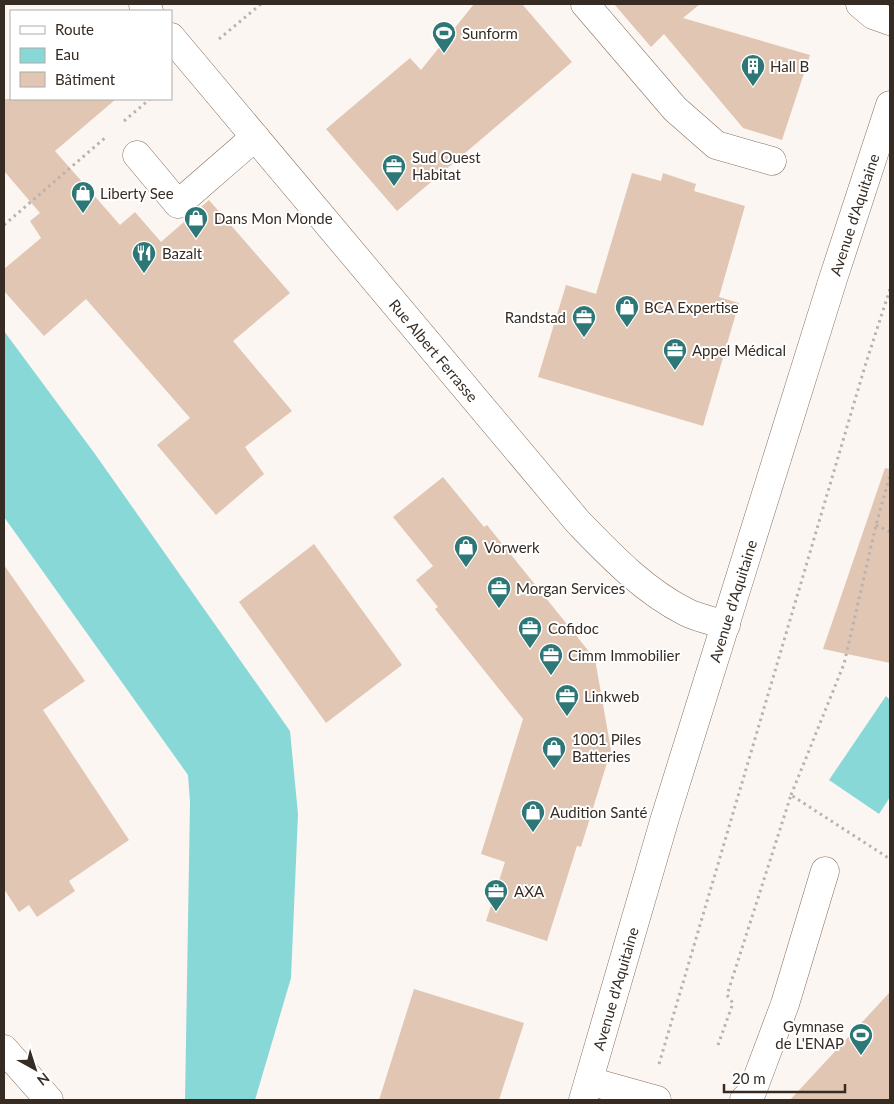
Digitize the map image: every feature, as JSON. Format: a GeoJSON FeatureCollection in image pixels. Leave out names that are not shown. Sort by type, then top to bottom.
{"type":"FeatureCollection","features":[{"type":"Feature","properties":{"kind":"street"},"geometry":{"type":"LineString","coordinates":[[585,4],[675,109],[716,145],[772,161]]}},
{"type":"Feature","properties":{"kind":"street"},"geometry":{"type":"LineString","coordinates":[[860,4],[873,15],[890,22]]}},
{"type":"Feature","properties":{"kind":"street","name":"Rue Albert Ferrasse"},"geometry":{"type":"LineString","coordinates":[[172,39],[578,522],[623,568],[649,589],[687,612],[726,626]]}},
{"type":"Feature","properties":{"kind":"street","name":"Avenue d'Aquitaine"},"geometry":{"type":"LineString","coordinates":[[586,1091],[665,818],[833,278],[890,105]]}},
{"type":"Feature","properties":{"kind":"street"},"geometry":{"type":"LineString","coordinates":[[137,155],[178,204],[256,137]]}},
{"type":"Feature","properties":{"kind":"street"},"geometry":{"type":"LineString","coordinates":[[744,1100],[752,1092],[785,1004],[825,871]]}},
{"type":"Feature","properties":{"kind":"street"},"geometry":{"type":"LineString","coordinates":[[4,1048],[49,1100]]}},
{"type":"Feature","properties":{"kind":"street"},"geometry":{"type":"LineString","coordinates":[[586,1091],[653,1099]]}},
{"type":"Feature","properties":{"kind":"path"},"geometry":{"type":"LineString","coordinates":[[121,124],[149,100]]}},
{"type":"Feature","properties":{"kind":"path"},"geometry":{"type":"LineString","coordinates":[[4,225],[114,130]]}},
{"type":"Feature","properties":{"kind":"path"},"geometry":{"type":"LineString","coordinates":[[653,1099],[865,366],[890,289]]}},
{"type":"Feature","properties":{"kind":"path"},"geometry":{"type":"LineString","coordinates":[[718,1045],[733,1003],[727,995],[791,795],[844,664],[876,525],[890,475]]}},
{"type":"Feature","properties":{"kind":"path"},"geometry":{"type":"LineString","coordinates":[[876,525],[890,532]]}},
{"type":"Feature","properties":{"kind":"path"},"geometry":{"type":"LineString","coordinates":[[791,795],[889,859],[890,854]]}},
{"type":"Feature","properties":{"kind":"water"},"geometry":{"type":"Polygon","coordinates":[[[4,331],[95,454],[290,731],[298,814],[291,978],[255,1100],[185,1100],[190,802],[188,775],[4,517],[4,331]]]}},
{"type":"Feature","properties":{"kind":"water"},"geometry":{"type":"Polygon","coordinates":[[[886,696],[890,700],[890,797],[879,814],[829,780],[886,696]]]}},
{"type":"Feature","properties":{"kind":"building"},"geometry":{"type":"Polygon","coordinates":[[[474,4],[522,4],[572,62],[397,211],[326,129],[410,58],[421,70],[474,4]]]}},
{"type":"Feature","properties":{"kind":"building","name":"Hall B"},"geometry":{"type":"Polygon","coordinates":[[[614,4],[700,4],[683,18],[810,55],[782,140],[743,128],[664,34],[651,47],[614,4]]]}},
{"type":"Feature","properties":{"kind":"building"},"geometry":{"type":"Polygon","coordinates":[[[4,99],[115,100],[55,151],[120,225],[135,212],[161,242],[209,200],[290,293],[233,341],[292,411],[245,447],[264,474],[216,515],[157,445],[190,418],[86,299],[44,336],[4,291],[4,269],[41,238],[30,221],[40,213],[4,171],[4,99]]]}},
{"type":"Feature","properties":{"kind":"building"},"geometry":{"type":"Polygon","coordinates":[[[632,173],[661,181],[663,173],[696,184],[694,191],[745,206],[719,297],[739,303],[703,426],[538,377],[566,285],[596,294],[632,173]]]}},
{"type":"Feature","properties":{"kind":"building"},"geometry":{"type":"Polygon","coordinates":[[[885,468],[890,469],[890,663],[823,649],[885,468]]]}},
{"type":"Feature","properties":{"kind":"building"},"geometry":{"type":"Polygon","coordinates":[[[443,477],[484,527],[487,525],[595,659],[611,750],[581,847],[577,846],[547,941],[486,921],[505,862],[481,854],[523,719],[435,609],[438,607],[416,580],[433,566],[393,517],[443,477]]]}},
{"type":"Feature","properties":{"kind":"building"},"geometry":{"type":"Polygon","coordinates":[[[314,544],[402,665],[326,723],[239,602],[314,544]]]}},
{"type":"Feature","properties":{"kind":"building"},"geometry":{"type":"Polygon","coordinates":[[[4,565],[85,681],[43,710],[129,840],[69,881],[75,891],[37,917],[29,905],[19,912],[4,889],[4,565]]]}},
{"type":"Feature","properties":{"kind":"building"},"geometry":{"type":"Polygon","coordinates":[[[414,989],[524,1023],[499,1100],[379,1100],[414,989]]]}},
{"type":"Feature","properties":{"kind":"building","name":"Gymnase de L'ENAP"},"geometry":{"type":"Polygon","coordinates":[[[890,992],[890,1100],[790,1100],[890,992]]]}},
{"type":"Feature","properties":{"kind":"place","name":"Sunform"},"geometry":{"type":"Point","coordinates":[444,54]}},
{"type":"Feature","properties":{"kind":"place","name":"Hall B"},"geometry":{"type":"Point","coordinates":[753,87]}},
{"type":"Feature","properties":{"kind":"place","name":"Sud Ouest Habitat"},"geometry":{"type":"Point","coordinates":[394,187]}},
{"type":"Feature","properties":{"kind":"place","name":"Liberty See"},"geometry":{"type":"Point","coordinates":[83,214]}},
{"type":"Feature","properties":{"kind":"place","name":"Dans Mon Monde"},"geometry":{"type":"Point","coordinates":[196,239]}},
{"type":"Feature","properties":{"kind":"place","name":"Bazalt"},"geometry":{"type":"Point","coordinates":[144,274]}},
{"type":"Feature","properties":{"kind":"place","name":"BCA Expertise"},"geometry":{"type":"Point","coordinates":[627,328]}},
{"type":"Feature","properties":{"kind":"place","name":"Randstad"},"geometry":{"type":"Point","coordinates":[584,338]}},
{"type":"Feature","properties":{"kind":"place","name":"Appel Médical"},"geometry":{"type":"Point","coordinates":[675,371]}},
{"type":"Feature","properties":{"kind":"place","name":"Vorwerk"},"geometry":{"type":"Point","coordinates":[466,568]}},
{"type":"Feature","properties":{"kind":"place","name":"Morgan Services"},"geometry":{"type":"Point","coordinates":[499,609]}},
{"type":"Feature","properties":{"kind":"place","name":"Cofidoc"},"geometry":{"type":"Point","coordinates":[530,649]}},
{"type":"Feature","properties":{"kind":"place","name":"Cimm Immobilier"},"geometry":{"type":"Point","coordinates":[551,676]}},
{"type":"Feature","properties":{"kind":"place","name":"Linkweb"},"geometry":{"type":"Point","coordinates":[567,717]}},
{"type":"Feature","properties":{"kind":"place","name":"1001 Piles Batteries"},"geometry":{"type":"Point","coordinates":[554,769]}},
{"type":"Feature","properties":{"kind":"place","name":"Audition Santé"},"geometry":{"type":"Point","coordinates":[533,833]}},
{"type":"Feature","properties":{"kind":"place","name":"AXA"},"geometry":{"type":"Point","coordinates":[496,912]}},
{"type":"Feature","properties":{"kind":"place","name":"Gymnase de L'ENAP"},"geometry":{"type":"Point","coordinates":[861,1056]}}]}
